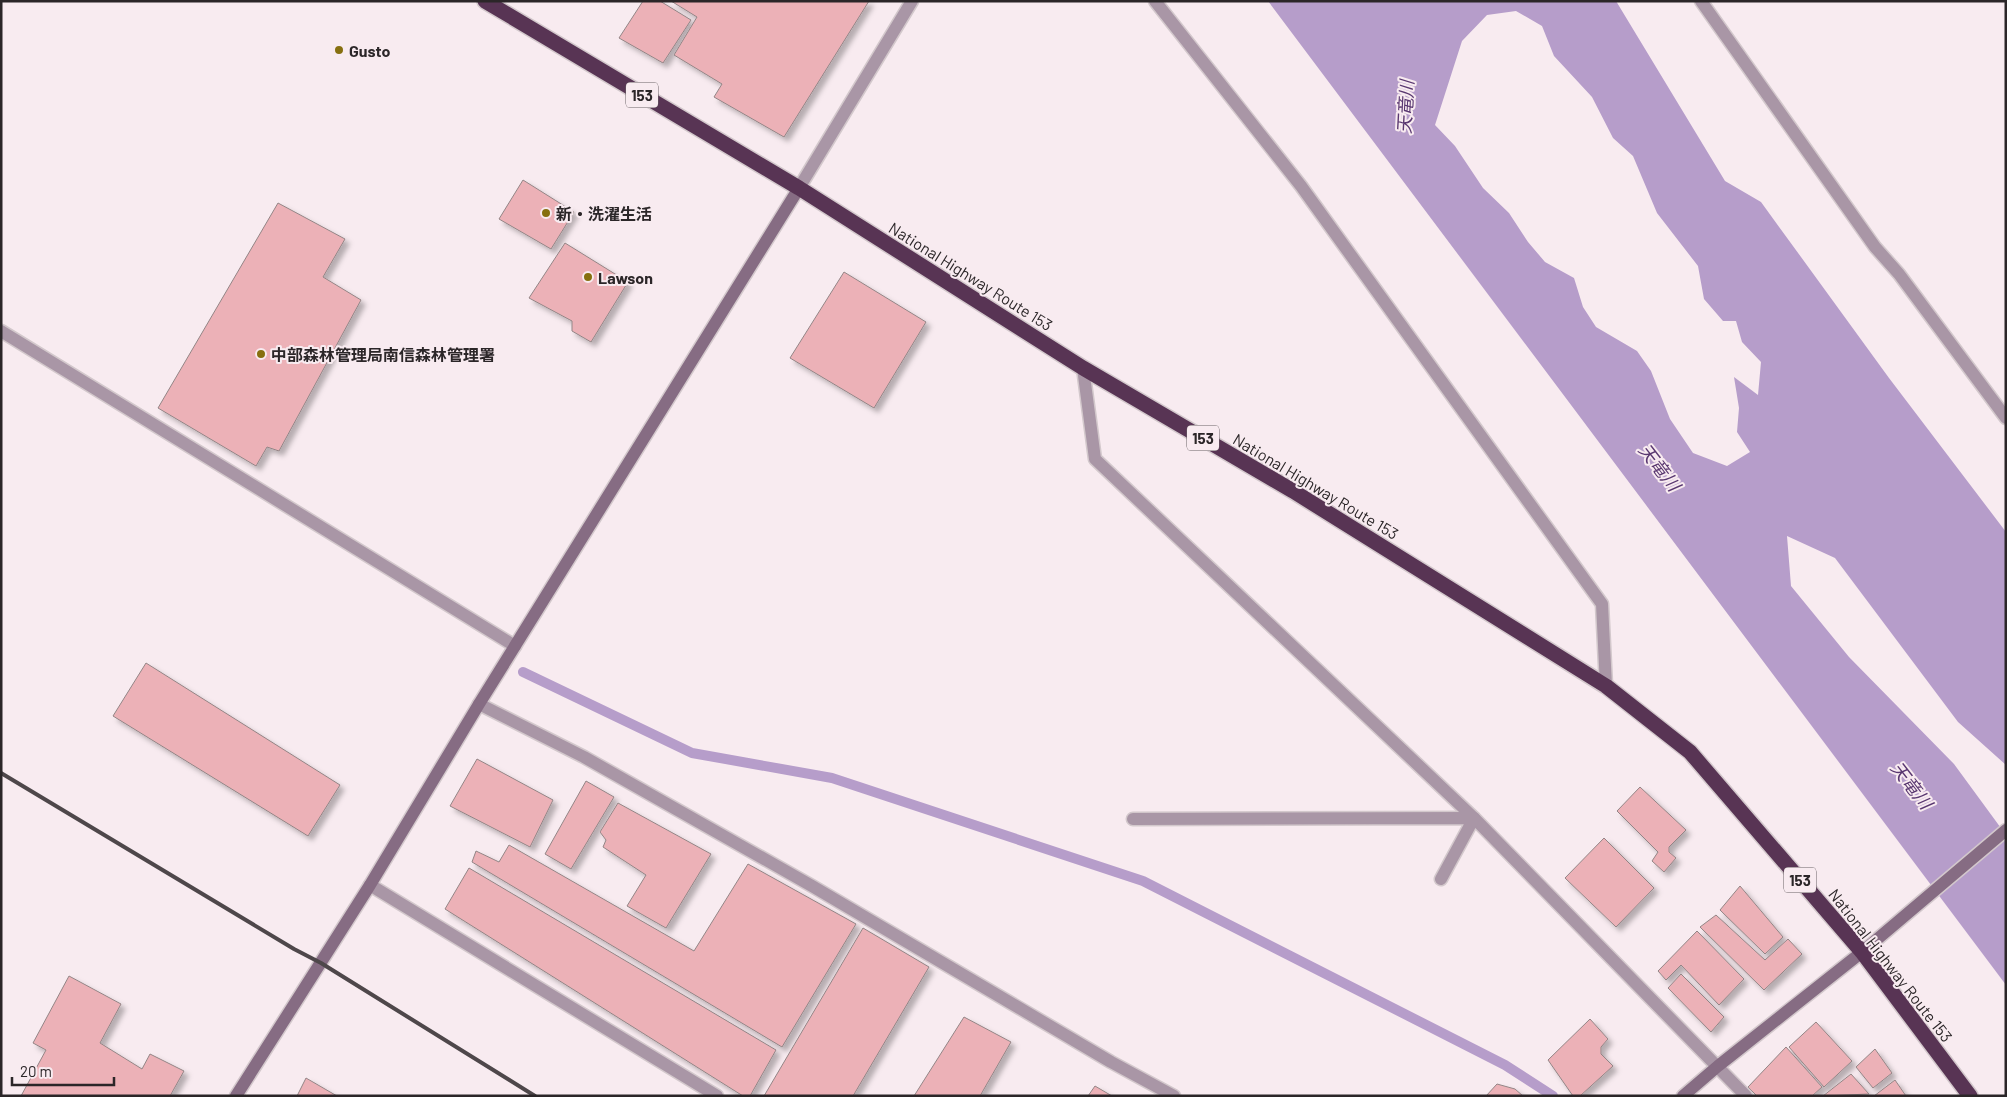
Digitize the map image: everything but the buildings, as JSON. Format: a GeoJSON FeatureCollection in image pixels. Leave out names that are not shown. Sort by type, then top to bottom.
{"type":"FeatureCollection","features":[{"type":"Feature","properties":{"kind":"highway","name":"National Highway Route 153"},"geometry":{"type":"LineString","coordinates":[[486,1],[799,188],[1083,368],[1293,491],[1606,686],[1690,752],[1862,952],[1970,1096]]}},
{"type":"Feature","properties":{"kind":"street"},"geometry":{"type":"LineString","coordinates":[[236,1096],[370,885],[479,704],[799,188],[912,1]]}},
{"type":"Feature","properties":{"kind":"street"},"geometry":{"type":"LineString","coordinates":[[1155,1],[1301,186],[1602,604],[1606,686]]}},
{"type":"Feature","properties":{"kind":"street"},"geometry":{"type":"LineString","coordinates":[[1701,1],[1874,247],[1899,274],[2006,418]]}},
{"type":"Feature","properties":{"kind":"street"},"geometry":{"type":"LineString","coordinates":[[1,331],[515,646]]}},
{"type":"Feature","properties":{"kind":"street"},"geometry":{"type":"LineString","coordinates":[[1083,368],[1095,459],[1474,818],[1746,1096]]}},
{"type":"Feature","properties":{"kind":"street"},"geometry":{"type":"LineString","coordinates":[[479,704],[592,761],[812,886],[1111,1062],[1174,1096]]}},
{"type":"Feature","properties":{"kind":"street"},"geometry":{"type":"LineString","coordinates":[[1133,819],[1474,818]]}},
{"type":"Feature","properties":{"kind":"street"},"geometry":{"type":"LineString","coordinates":[[1441,880],[1474,818]]}},
{"type":"Feature","properties":{"kind":"street"},"geometry":{"type":"LineString","coordinates":[[1684,1096],[1718,1066],[1862,952],[2006,830]]}},
{"type":"Feature","properties":{"kind":"street"},"geometry":{"type":"LineString","coordinates":[[370,885],[717,1096]]}},
{"type":"Feature","properties":{"kind":"water","name":"天竜川"},"geometry":{"type":"Polygon","coordinates":[[[1268,1],[1616,1],[1725,181],[1761,202],[1889,378],[2006,532],[2006,765],[1958,722],[1835,558],[1787,536],[1791,586],[1849,657],[1954,764],[2006,835],[2006,985],[1268,1]],[[1516,11],[1487,15],[1462,41],[1435,125],[1455,146],[1483,188],[1509,213],[1528,242],[1545,262],[1574,278],[1583,307],[1596,327],[1637,351],[1651,371],[1670,419],[1693,453],[1727,466],[1750,452],[1737,432],[1739,408],[1734,377],[1758,395],[1761,362],[1742,342],[1736,321],[1723,321],[1704,299],[1698,266],[1657,213],[1633,156],[1613,138],[1592,97],[1554,56],[1542,26],[1516,11]]]}},
{"type":"Feature","properties":{"kind":"waterway"},"geometry":{"type":"LineString","coordinates":[[523,672],[692,753],[832,778],[1143,881],[1505,1065],[1553,1096]]}},
{"type":"Feature","properties":{"kind":"railway"},"geometry":{"type":"LineString","coordinates":[[1,773],[294,949],[321,963],[535,1096]]}},
{"type":"Feature","properties":{"kind":"place","name":"Gusto"},"geometry":{"type":"Point","coordinates":[339,50]}},
{"type":"Feature","properties":{"kind":"place","name":"新・洗濯生活"},"geometry":{"type":"Point","coordinates":[546,213]}},
{"type":"Feature","properties":{"kind":"place","name":"Lawson"},"geometry":{"type":"Point","coordinates":[588,277]}},
{"type":"Feature","properties":{"kind":"place","name":"中部森林管理局南信森林管理署"},"geometry":{"type":"Point","coordinates":[261,354]}}]}
